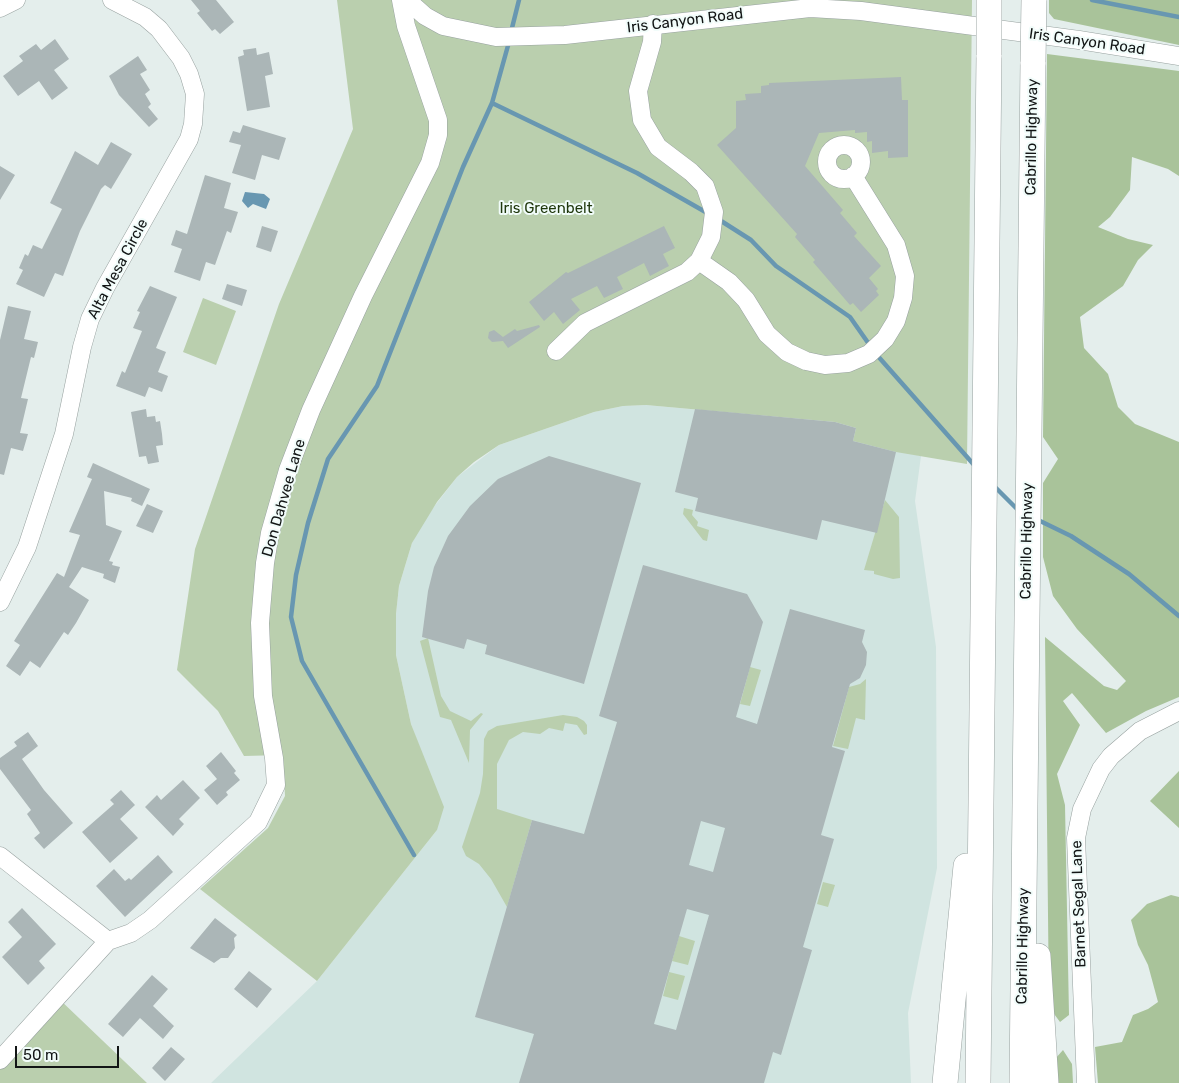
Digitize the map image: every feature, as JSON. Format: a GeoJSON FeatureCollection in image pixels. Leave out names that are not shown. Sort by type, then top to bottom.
{"type":"FeatureCollection","features":[{"type":"Feature","properties":{"kind":"highway"},"geometry":{"type":"LineString","coordinates":[[978,1083],[990,0]]}},
{"type":"Feature","properties":{"kind":"highway","name":"Cabrillo Highway"},"geometry":{"type":"LineString","coordinates":[[1022,1083],[1034,0]]}},
{"type":"Feature","properties":{"kind":"highway"},"geometry":{"type":"LineString","coordinates":[[1026,713],[1046,1083]]}},
{"type":"Feature","properties":{"kind":"highway"},"geometry":{"type":"LineString","coordinates":[[945,1083],[968,843],[981,785]]}},
{"type":"Feature","properties":{"kind":"street"},"geometry":{"type":"LineString","coordinates":[[0,8],[16,0]]}},
{"type":"Feature","properties":{"kind":"street","name":"Alta Mesa Circle"},"geometry":{"type":"LineString","coordinates":[[0,602],[27,547],[64,434],[82,347],[90,319],[105,288],[189,139],[193,124],[195,94],[189,74],[181,58],[159,29],[145,17],[112,0]]}},
{"type":"Feature","properties":{"kind":"street","name":"Don Dahvee Lane"},"geometry":{"type":"LineString","coordinates":[[0,1060],[108,941],[131,933],[150,920],[258,822],[276,785],[274,758],[263,696],[260,623],[265,563],[270,533],[288,470],[311,410],[363,296],[430,163],[438,135],[438,120],[406,26],[401,0]]}},
{"type":"Feature","properties":{"kind":"street","name":"Iris Canyon Road"},"geometry":{"type":"LineString","coordinates":[[407,0],[425,16],[443,26],[496,37],[565,35],[810,4],[1079,40],[1179,56]]}},
{"type":"Feature","properties":{"kind":"street"},"geometry":{"type":"LineString","coordinates":[[556,351],[585,323],[687,272],[699,261],[714,227],[714,212],[710,195],[698,178],[653,141],[645,129],[640,112],[640,80],[651,47],[653,24]]}},
{"type":"Feature","properties":{"kind":"street"},"geometry":{"type":"LineString","coordinates":[[699,261],[729,282],[746,300],[773,341],[791,355],[806,361],[826,365],[848,363],[869,354],[885,339],[896,321],[903,298],[905,276],[896,245],[853,176]]}},
{"type":"Feature","properties":{"kind":"street","name":"Barnet Segal Lane"},"geometry":{"type":"LineString","coordinates":[[1086,1083],[1076,838],[1082,809],[1101,769],[1112,756],[1140,731],[1179,711]]}},
{"type":"Feature","properties":{"kind":"street"},"geometry":{"type":"LineString","coordinates":[[0,856],[108,941]]}},
{"type":"Feature","properties":{"kind":"shaded area"},"geometry":{"type":"Polygon","coordinates":[[[646,405],[835,422],[856,428],[854,441],[921,456],[915,501],[936,647],[937,868],[908,1013],[911,1083],[211,1083],[317,981],[437,830],[425,763],[411,724],[396,655],[396,614],[399,586],[412,543],[423,521],[457,477],[499,445],[594,412],[623,406],[646,405]]]}},
{"type":"Feature","properties":{"kind":"green space","name":"Iris Greenbelt"},"geometry":{"type":"Polygon","coordinates":[[[337,0],[972,0],[967,464],[896,452],[853,441],[856,428],[835,422],[646,405],[623,406],[594,412],[499,445],[474,462],[457,477],[437,502],[412,543],[399,586],[396,614],[396,655],[411,724],[444,807],[437,830],[317,981],[200,889],[268,828],[285,796],[283,755],[244,756],[218,711],[177,670],[195,549],[279,304],[353,129],[337,0]]]}},
{"type":"Feature","properties":{"kind":"green space"},"geometry":{"type":"Polygon","coordinates":[[[1049,0],[1179,0],[1179,45],[1054,19],[1049,13],[1049,0]]]}},
{"type":"Feature","properties":{"kind":"green space"},"geometry":{"type":"Polygon","coordinates":[[[1047,54],[1179,71],[1179,176],[1168,169],[1132,157],[1130,190],[1110,217],[1098,227],[1128,239],[1153,245],[1138,260],[1123,286],[1080,317],[1084,348],[1108,374],[1118,407],[1135,424],[1179,442],[1179,697],[1146,711],[1106,733],[1072,693],[1063,701],[1080,725],[1057,774],[1065,805],[1069,1015],[1060,1022],[1049,1007],[1045,637],[1104,686],[1117,690],[1126,681],[1077,629],[1053,596],[1043,557],[1043,483],[1058,459],[1043,437],[1047,54]]]}},
{"type":"Feature","properties":{"kind":"green space"},"geometry":{"type":"Polygon","coordinates":[[[203,298],[236,311],[216,365],[183,352],[203,298]]]}},
{"type":"Feature","properties":{"kind":"green space"},"geometry":{"type":"Polygon","coordinates":[[[885,500],[899,517],[900,578],[893,579],[874,574],[874,571],[864,570],[885,500]]]}},
{"type":"Feature","properties":{"kind":"green space"},"geometry":{"type":"Polygon","coordinates":[[[684,508],[693,510],[692,515],[698,522],[697,526],[709,530],[707,541],[703,540],[683,514],[684,508]]]}},
{"type":"Feature","properties":{"kind":"green space"},"geometry":{"type":"Polygon","coordinates":[[[428,638],[441,696],[450,711],[471,721],[481,713],[483,714],[470,730],[469,763],[451,720],[440,717],[420,641],[428,638]]]}},
{"type":"Feature","properties":{"kind":"green space"},"geometry":{"type":"Polygon","coordinates":[[[750,667],[761,670],[750,706],[740,704],[750,667]]]}},
{"type":"Feature","properties":{"kind":"green space"},"geometry":{"type":"Polygon","coordinates":[[[866,679],[865,720],[856,718],[848,749],[833,746],[849,687],[860,684],[866,679]]]}},
{"type":"Feature","properties":{"kind":"green space"},"geometry":{"type":"Polygon","coordinates":[[[563,715],[577,717],[584,721],[587,725],[587,734],[584,735],[577,725],[565,723],[563,731],[549,728],[540,734],[523,732],[509,740],[497,764],[497,809],[532,820],[507,907],[491,879],[479,864],[466,856],[462,847],[480,793],[483,774],[484,739],[488,731],[497,726],[563,715]]]}},
{"type":"Feature","properties":{"kind":"green space"},"geometry":{"type":"Polygon","coordinates":[[[1179,771],[1179,828],[1150,801],[1179,771]]]}},
{"type":"Feature","properties":{"kind":"green space"},"geometry":{"type":"Polygon","coordinates":[[[823,882],[835,885],[828,907],[817,904],[823,882]]]}},
{"type":"Feature","properties":{"kind":"green space"},"geometry":{"type":"Polygon","coordinates":[[[1171,895],[1179,897],[1179,1083],[1098,1083],[1095,1047],[1122,1042],[1133,1015],[1148,1009],[1158,1002],[1148,965],[1138,945],[1131,920],[1147,904],[1171,895]]]}},
{"type":"Feature","properties":{"kind":"green space"},"geometry":{"type":"Polygon","coordinates":[[[679,936],[695,941],[688,965],[672,961],[679,936]]]}},
{"type":"Feature","properties":{"kind":"green space"},"geometry":{"type":"Polygon","coordinates":[[[669,972],[685,976],[678,1000],[663,996],[669,972]]]}},
{"type":"Feature","properties":{"kind":"green space"},"geometry":{"type":"Polygon","coordinates":[[[57,997],[147,1083],[0,1083],[0,1060],[57,997]]]}},
{"type":"Feature","properties":{"kind":"green space"},"geometry":{"type":"Polygon","coordinates":[[[1063,1050],[1072,1064],[1073,1083],[1057,1083],[1055,1059],[1063,1050]]]}},
{"type":"Feature","properties":{"kind":"water"},"geometry":{"type":"Polygon","coordinates":[[[245,192],[264,194],[270,199],[266,209],[253,204],[248,208],[242,201],[245,192]]]}},
{"type":"Feature","properties":{"kind":"building"},"geometry":{"type":"Polygon","coordinates":[[[191,0],[216,0],[234,22],[220,34],[215,29],[212,31],[197,13],[200,11],[191,0]]]}},
{"type":"Feature","properties":{"kind":"building"},"geometry":{"type":"Polygon","coordinates":[[[55,39],[69,59],[54,70],[68,88],[52,100],[39,81],[18,96],[3,76],[23,61],[19,56],[36,44],[41,50],[55,39]]]}},
{"type":"Feature","properties":{"kind":"building"},"geometry":{"type":"Polygon","coordinates":[[[256,48],[257,55],[269,52],[273,74],[265,76],[270,107],[247,111],[238,57],[244,55],[243,50],[256,48]]]}},
{"type":"Feature","properties":{"kind":"building"},"geometry":{"type":"Polygon","coordinates":[[[138,56],[147,70],[140,74],[150,90],[145,94],[151,104],[148,107],[158,119],[149,127],[119,95],[109,76],[138,56]]]}},
{"type":"Feature","properties":{"kind":"building"},"geometry":{"type":"Polygon","coordinates":[[[901,77],[902,100],[908,100],[908,157],[888,158],[888,151],[872,153],[872,141],[867,142],[867,132],[855,133],[855,130],[819,133],[805,166],[843,210],[840,213],[857,233],[854,236],[881,266],[869,278],[878,289],[876,291],[879,295],[861,312],[853,303],[850,305],[813,262],[815,260],[795,237],[797,234],[717,145],[736,128],[736,101],[746,100],[745,94],[761,93],[761,86],[769,85],[769,83],[901,77]]]}},
{"type":"Feature","properties":{"kind":"building"},"geometry":{"type":"Polygon","coordinates":[[[243,125],[286,138],[279,160],[262,155],[255,180],[232,173],[241,145],[229,142],[233,131],[240,133],[243,125]]]}},
{"type":"Feature","properties":{"kind":"building"},"geometry":{"type":"Polygon","coordinates":[[[111,142],[132,154],[111,189],[105,185],[101,189],[80,231],[63,276],[55,273],[44,297],[16,284],[23,270],[19,268],[25,254],[28,256],[33,245],[42,249],[62,209],[50,203],[75,151],[98,165],[111,142]]]}},
{"type":"Feature","properties":{"kind":"building"},"geometry":{"type":"Polygon","coordinates":[[[0,166],[15,175],[0,200],[0,166]]]}},
{"type":"Feature","properties":{"kind":"building"},"geometry":{"type":"Polygon","coordinates":[[[205,175],[231,183],[224,208],[238,212],[231,233],[227,231],[215,265],[206,262],[200,281],[174,272],[182,249],[171,245],[176,230],[187,234],[205,175]]]}},
{"type":"Feature","properties":{"kind":"building"},"geometry":{"type":"Polygon","coordinates":[[[262,226],[278,231],[271,252],[256,247],[262,226]]]}},
{"type":"Feature","properties":{"kind":"building"},"geometry":{"type":"Polygon","coordinates":[[[664,226],[675,248],[663,254],[669,266],[650,276],[644,263],[617,277],[623,289],[604,298],[597,286],[571,299],[580,310],[563,324],[554,312],[544,321],[529,302],[566,272],[568,273],[664,226]]]}},
{"type":"Feature","properties":{"kind":"building"},"geometry":{"type":"Polygon","coordinates":[[[227,284],[247,290],[242,306],[222,299],[227,284]]]}},
{"type":"Feature","properties":{"kind":"building"},"geometry":{"type":"Polygon","coordinates":[[[150,286],[177,297],[156,348],[166,352],[158,372],[168,376],[162,392],[149,387],[145,397],[116,386],[122,371],[125,373],[142,331],[133,328],[140,312],[137,311],[150,286]]]}},
{"type":"Feature","properties":{"kind":"building"},"geometry":{"type":"Polygon","coordinates":[[[8,306],[31,311],[24,339],[38,342],[34,358],[31,357],[21,398],[28,399],[20,433],[28,434],[23,451],[11,448],[4,475],[0,474],[0,340],[8,306]]]}},
{"type":"Feature","properties":{"kind":"building"},"geometry":{"type":"Polygon","coordinates":[[[539,325],[540,327],[508,348],[503,341],[492,342],[488,338],[489,332],[494,330],[503,337],[515,329],[517,331],[539,325]]]}},
{"type":"Feature","properties":{"kind":"building"},"geometry":{"type":"Polygon","coordinates":[[[146,409],[147,417],[155,416],[156,422],[160,421],[163,445],[156,446],[159,462],[148,464],[146,456],[139,457],[131,412],[146,409]]]}},
{"type":"Feature","properties":{"kind":"building"},"geometry":{"type":"Polygon","coordinates":[[[695,409],[835,422],[856,428],[853,441],[896,452],[877,533],[822,520],[817,540],[695,511],[698,498],[675,492],[695,409]]]}},
{"type":"Feature","properties":{"kind":"building"},"geometry":{"type":"Polygon","coordinates":[[[549,456],[641,483],[584,684],[485,654],[487,645],[467,639],[464,649],[422,637],[428,591],[434,567],[448,536],[470,506],[498,479],[549,456]]]}},
{"type":"Feature","properties":{"kind":"building"},"geometry":{"type":"Polygon","coordinates":[[[93,463],[150,489],[142,506],[131,501],[132,498],[104,491],[106,525],[122,531],[109,561],[113,562],[112,565],[120,567],[115,583],[103,578],[104,574],[82,567],[69,587],[89,600],[76,623],[68,635],[64,632],[40,668],[30,661],[20,676],[6,666],[20,645],[14,641],[57,573],[64,577],[80,535],[69,532],[92,479],[87,477],[93,463]]]}},
{"type":"Feature","properties":{"kind":"building"},"geometry":{"type":"Polygon","coordinates":[[[147,504],[163,511],[153,533],[136,526],[147,504]]]}},
{"type":"Feature","properties":{"kind":"building"},"geometry":{"type":"Polygon","coordinates":[[[643,565],[747,594],[763,622],[736,717],[757,724],[790,609],[865,630],[862,642],[867,652],[866,665],[860,678],[850,684],[832,747],[845,751],[821,835],[834,839],[803,947],[812,950],[781,1055],[773,1052],[764,1083],[519,1083],[534,1034],[475,1017],[532,820],[584,834],[617,722],[599,716],[643,565]],[[701,821],[689,865],[713,872],[725,828],[701,821]],[[687,909],[654,1024],[676,1030],[709,915],[687,909]]]}},
{"type":"Feature","properties":{"kind":"building"},"geometry":{"type":"Polygon","coordinates":[[[28,732],[38,746],[22,759],[44,790],[73,823],[44,849],[34,838],[40,833],[27,814],[31,810],[0,769],[0,758],[17,746],[14,742],[28,732]]]}},
{"type":"Feature","properties":{"kind":"building"},"geometry":{"type":"Polygon","coordinates":[[[221,752],[236,771],[234,773],[240,780],[226,792],[228,795],[217,805],[204,790],[217,779],[206,766],[221,752]]]}},
{"type":"Feature","properties":{"kind":"building"},"geometry":{"type":"Polygon","coordinates":[[[183,780],[200,798],[179,819],[184,824],[173,836],[145,807],[157,795],[161,800],[183,780]]]}},
{"type":"Feature","properties":{"kind":"building"},"geometry":{"type":"Polygon","coordinates":[[[121,790],[135,805],[120,819],[138,838],[110,863],[82,832],[114,804],[110,800],[121,790]]]}},
{"type":"Feature","properties":{"kind":"building"},"geometry":{"type":"Polygon","coordinates":[[[158,855],[173,872],[125,917],[96,886],[114,869],[125,881],[129,878],[131,880],[158,855]]]}},
{"type":"Feature","properties":{"kind":"building"},"geometry":{"type":"Polygon","coordinates":[[[22,908],[56,944],[39,961],[45,968],[28,985],[2,957],[22,937],[8,922],[22,908]]]}},
{"type":"Feature","properties":{"kind":"building"},"geometry":{"type":"Polygon","coordinates":[[[215,918],[237,935],[234,938],[235,948],[228,958],[221,958],[214,963],[190,948],[215,918]]]}},
{"type":"Feature","properties":{"kind":"building"},"geometry":{"type":"Polygon","coordinates":[[[249,971],[272,989],[257,1008],[234,989],[249,971]]]}},
{"type":"Feature","properties":{"kind":"building"},"geometry":{"type":"Polygon","coordinates":[[[152,975],[168,989],[153,1006],[174,1026],[163,1039],[140,1018],[123,1037],[108,1024],[152,975]]]}},
{"type":"Feature","properties":{"kind":"building"},"geometry":{"type":"Polygon","coordinates":[[[171,1047],[185,1059],[165,1081],[152,1068],[171,1047]]]}},
{"type":"Feature","properties":{"kind":"waterway"},"geometry":{"type":"LineString","coordinates":[[511,32],[519,0]]}},
{"type":"Feature","properties":{"kind":"waterway"},"geometry":{"type":"LineString","coordinates":[[1092,0],[1179,17]]}},
{"type":"Feature","properties":{"kind":"waterway"},"geometry":{"type":"LineString","coordinates":[[414,855],[302,661],[291,617],[296,575],[308,523],[328,459],[377,386],[463,167],[492,103],[509,42]]}},
{"type":"Feature","properties":{"kind":"waterway"},"geometry":{"type":"LineString","coordinates":[[492,103],[637,173],[709,214]]}},
{"type":"Feature","properties":{"kind":"waterway"},"geometry":{"type":"LineString","coordinates":[[718,219],[751,240],[776,266],[850,317],[871,347]]}},
{"type":"Feature","properties":{"kind":"waterway"},"geometry":{"type":"LineString","coordinates":[[876,354],[975,466]]}},
{"type":"Feature","properties":{"kind":"waterway"},"geometry":{"type":"LineString","coordinates":[[994,486],[1020,512]]}},
{"type":"Feature","properties":{"kind":"waterway"},"geometry":{"type":"LineString","coordinates":[[1036,519],[1071,536],[1129,574],[1179,616]]}}]}
